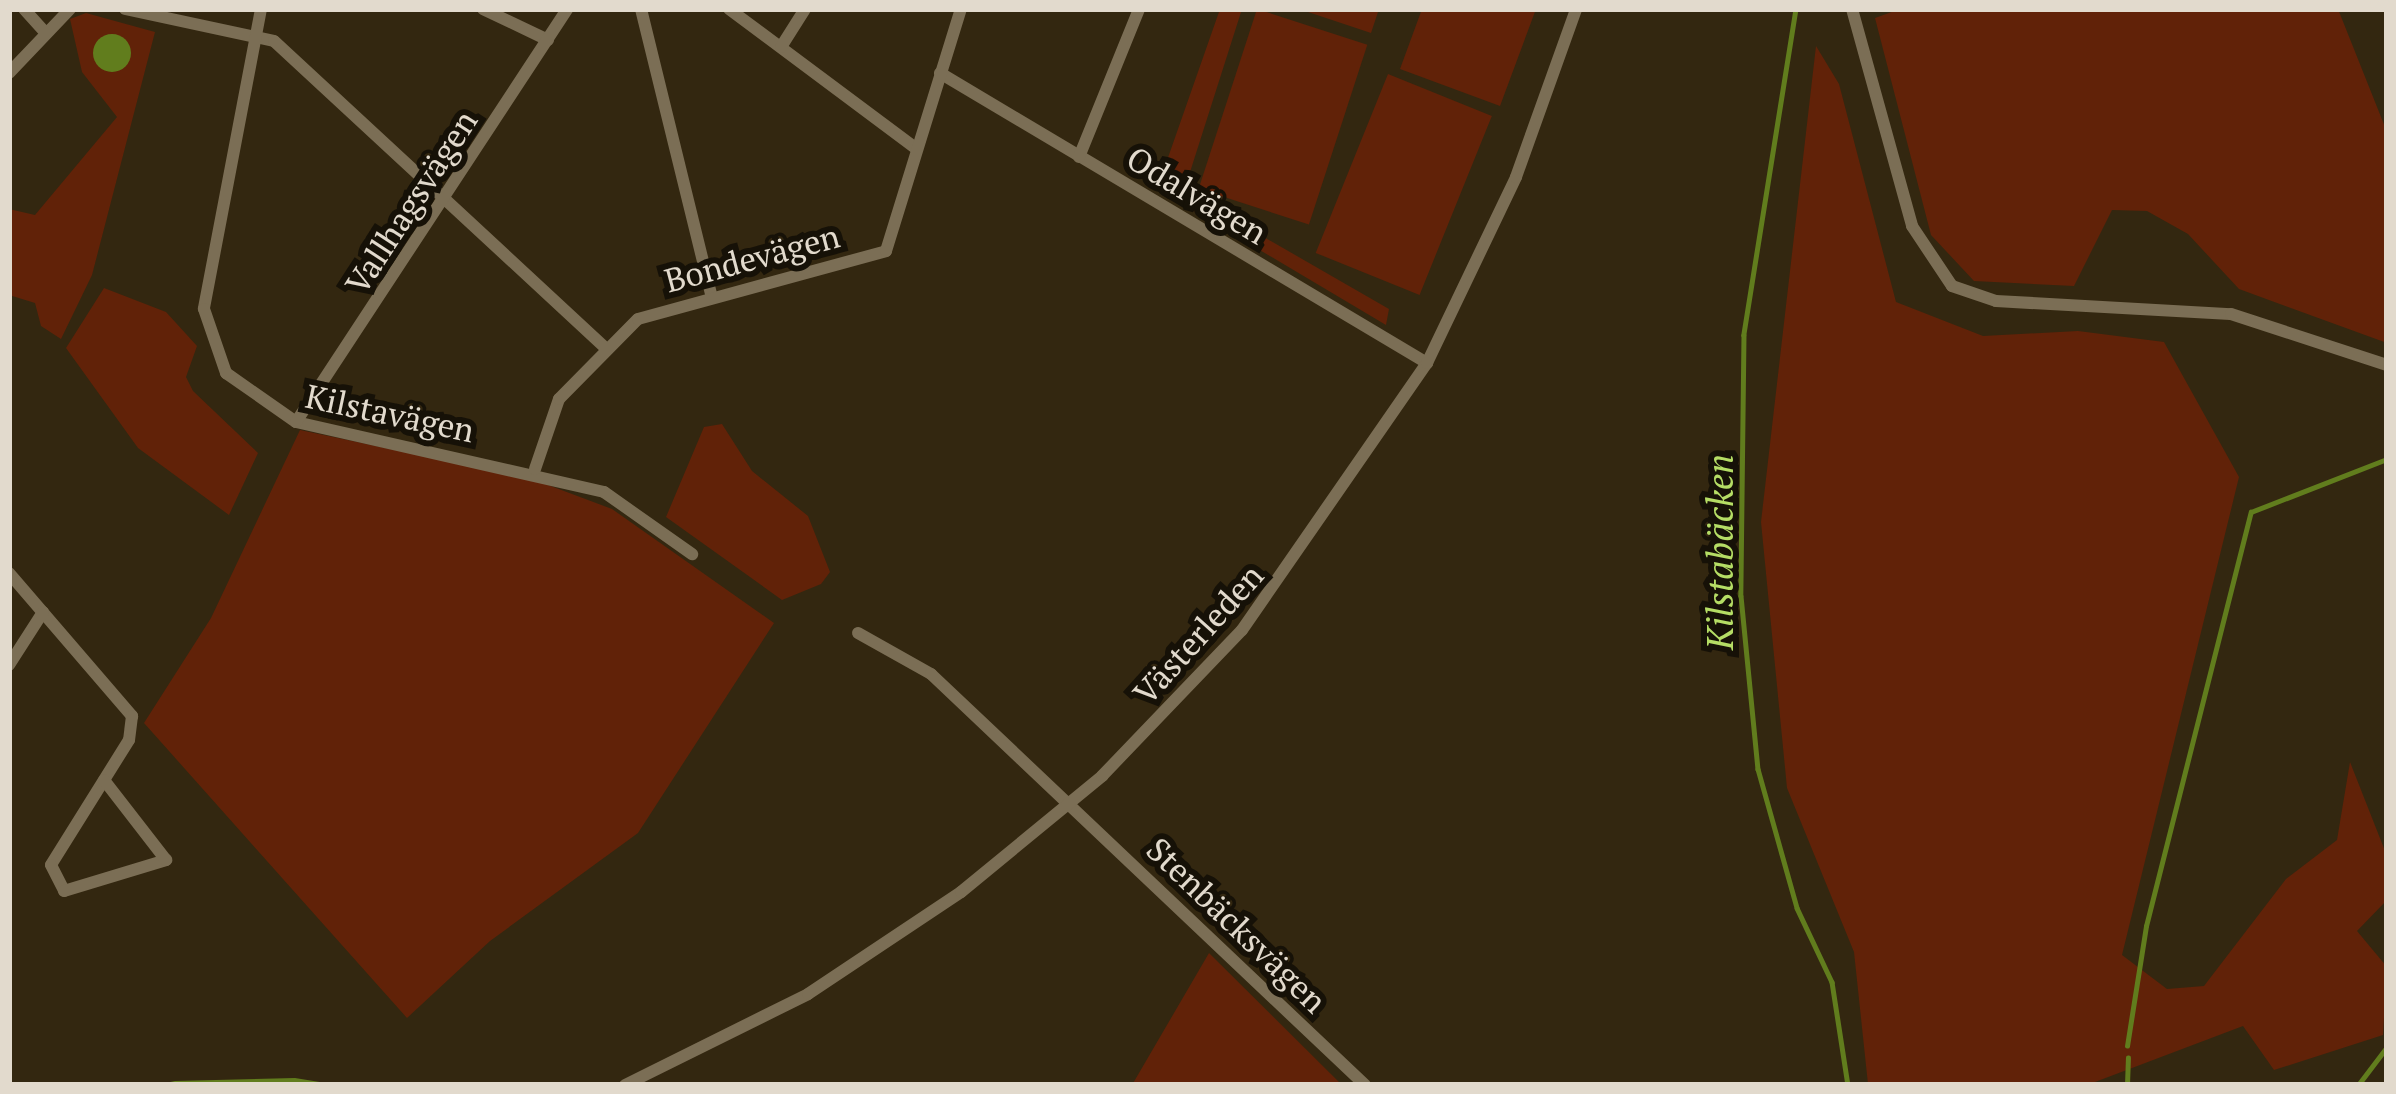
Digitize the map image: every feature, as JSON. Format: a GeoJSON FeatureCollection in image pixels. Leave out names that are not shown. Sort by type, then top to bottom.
{"type":"FeatureCollection","features":[{"type":"Feature","properties":{"kind":"street"},"geometry":{"type":"LineString","coordinates":[[24,9],[43,30]]}},
{"type":"Feature","properties":{"kind":"street"},"geometry":{"type":"LineString","coordinates":[[9,73],[43,30],[70,9]]}},
{"type":"Feature","properties":{"kind":"street"},"geometry":{"type":"LineString","coordinates":[[125,9],[255,36],[288,51],[603,346]]}},
{"type":"Feature","properties":{"kind":"street","name":"Kilstavägen"},"geometry":{"type":"LineString","coordinates":[[260,9],[204,309],[226,373],[296,422],[535,469],[623,501],[692,554]]}},
{"type":"Feature","properties":{"kind":"street"},"geometry":{"type":"LineString","coordinates":[[483,9],[548,40]]}},
{"type":"Feature","properties":{"kind":"street","name":"Vallhagsvägen"},"geometry":{"type":"LineString","coordinates":[[296,422],[448,200],[567,9]]}},
{"type":"Feature","properties":{"kind":"street"},"geometry":{"type":"LineString","coordinates":[[641,9],[711,294]]}},
{"type":"Feature","properties":{"kind":"street"},"geometry":{"type":"LineString","coordinates":[[730,9],[917,149]]}},
{"type":"Feature","properties":{"kind":"street"},"geometry":{"type":"LineString","coordinates":[[781,47],[805,9]]}},
{"type":"Feature","properties":{"kind":"street","name":"Bondevägen"},"geometry":{"type":"LineString","coordinates":[[535,469],[559,399],[603,346],[649,314],[886,251],[961,9]]}},
{"type":"Feature","properties":{"kind":"street"},"geometry":{"type":"LineString","coordinates":[[1079,157],[1139,9]]}},
{"type":"Feature","properties":{"kind":"street","name":"Västerleden"},"geometry":{"type":"LineString","coordinates":[[625,1085],[866,957],[1071,804],[1273,593],[1426,363],[1516,177],[1576,9]]}},
{"type":"Feature","properties":{"kind":"street"},"geometry":{"type":"LineString","coordinates":[[1852,9],[1912,226],[1952,286],[1996,301],[2231,314],[2387,365]]}},
{"type":"Feature","properties":{"kind":"street","name":"Odalvägen"},"geometry":{"type":"LineString","coordinates":[[940,74],[1426,363]]}},
{"type":"Feature","properties":{"kind":"street"},"geometry":{"type":"LineString","coordinates":[[9,573],[132,716],[104,780],[51,865],[64,891],[166,860],[104,780]]}},
{"type":"Feature","properties":{"kind":"street"},"geometry":{"type":"LineString","coordinates":[[9,665],[44,612]]}},
{"type":"Feature","properties":{"kind":"street"},"geometry":{"type":"LineString","coordinates":[[858,633],[932,674],[1071,804]]}},
{"type":"Feature","properties":{"kind":"street","name":"Stenbäcksvägen"},"geometry":{"type":"LineString","coordinates":[[1071,804],[1365,1085]]}},
{"type":"Feature","properties":{"kind":"shaded area"},"geometry":{"type":"Polygon","coordinates":[[[1220,9],[1242,9],[1184,191],[1389,309],[1386,325],[1157,189],[1220,9]]]}},
{"type":"Feature","properties":{"kind":"shaded area"},"geometry":{"type":"Polygon","coordinates":[[[1257,9],[1367,45],[1309,225],[1199,189],[1257,9]]]}},
{"type":"Feature","properties":{"kind":"shaded area"},"geometry":{"type":"Polygon","coordinates":[[[1299,9],[1379,9],[1371,33],[1299,9]]]}},
{"type":"Feature","properties":{"kind":"shaded area"},"geometry":{"type":"Polygon","coordinates":[[[1422,9],[1536,9],[1500,106],[1400,69],[1422,9]]]}},
{"type":"Feature","properties":{"kind":"shaded area"},"geometry":{"type":"Polygon","coordinates":[[[1900,9],[2338,9],[2387,132],[2387,343],[2239,289],[2188,234],[2147,211],[2112,210],[2074,286],[1974,281],[1931,235],[1875,18],[1900,9]]]}},
{"type":"Feature","properties":{"kind":"shaded area"},"geometry":{"type":"Polygon","coordinates":[[[86,13],[155,32],[92,275],[61,339],[41,326],[35,303],[9,295],[9,209],[35,215],[117,117],[82,72],[70,19],[86,13]]]}},
{"type":"Feature","properties":{"kind":"shaded area"},"geometry":{"type":"Polygon","coordinates":[[[112,34],[126,39],[131,53],[126,67],[112,72],[98,67],[93,53],[98,39],[112,34]]]}},
{"type":"Feature","properties":{"kind":"shaded area"},"geometry":{"type":"Polygon","coordinates":[[[1816,46],[1839,84],[1896,302],[1983,336],[2078,331],[2164,342],[2239,477],[2122,955],[2167,989],[2204,986],[2286,879],[2337,840],[2350,762],[2387,856],[2387,900],[2357,931],[2387,967],[2383,1035],[2274,1070],[2243,1026],[2095,1082],[1868,1084],[1854,952],[1787,788],[1761,522],[1816,46]]]}},
{"type":"Feature","properties":{"kind":"shaded area"},"geometry":{"type":"Polygon","coordinates":[[[1388,74],[1492,116],[1420,295],[1316,253],[1388,74]]]}},
{"type":"Feature","properties":{"kind":"shaded area"},"geometry":{"type":"Polygon","coordinates":[[[104,288],[166,312],[197,346],[186,377],[193,391],[258,453],[229,515],[138,448],[66,348],[104,288]]]}},
{"type":"Feature","properties":{"kind":"shaded area"},"geometry":{"type":"Polygon","coordinates":[[[722,424],[752,471],[808,516],[830,572],[821,584],[782,600],[666,517],[704,427],[722,424]]]}},
{"type":"Feature","properties":{"kind":"shaded area"},"geometry":{"type":"Polygon","coordinates":[[[300,430],[532,479],[612,509],[774,623],[638,833],[490,941],[407,1018],[144,723],[211,618],[300,430]]]}},
{"type":"Feature","properties":{"kind":"shaded area"},"geometry":{"type":"Polygon","coordinates":[[[1209,953],[1342,1085],[1132,1085],[1209,953]]]}},
{"type":"Feature","properties":{"kind":"shaded area"},"geometry":{"type":"Polygon","coordinates":[[[295,1078],[338,1085],[156,1085],[175,1081],[295,1078]]]}},
{"type":"Feature","properties":{"kind":"waterway","name":"Kilstabäcken"},"geometry":{"type":"LineString","coordinates":[[1796,9],[1744,335],[1741,596],[1758,769],[1797,908],[1832,982],[1848,1085]]}},
{"type":"Feature","properties":{"kind":"waterway"},"geometry":{"type":"LineString","coordinates":[[2127,1046],[2146,926],[2251,512],[2387,459]]}},
{"type":"Feature","properties":{"kind":"waterway","name":"Kilstabäcken"},"geometry":{"type":"LineString","coordinates":[[2358,1085],[2387,1047]]}},
{"type":"Feature","properties":{"kind":"waterway"},"geometry":{"type":"LineString","coordinates":[[2127,1085],[2128,1058]]}}]}
